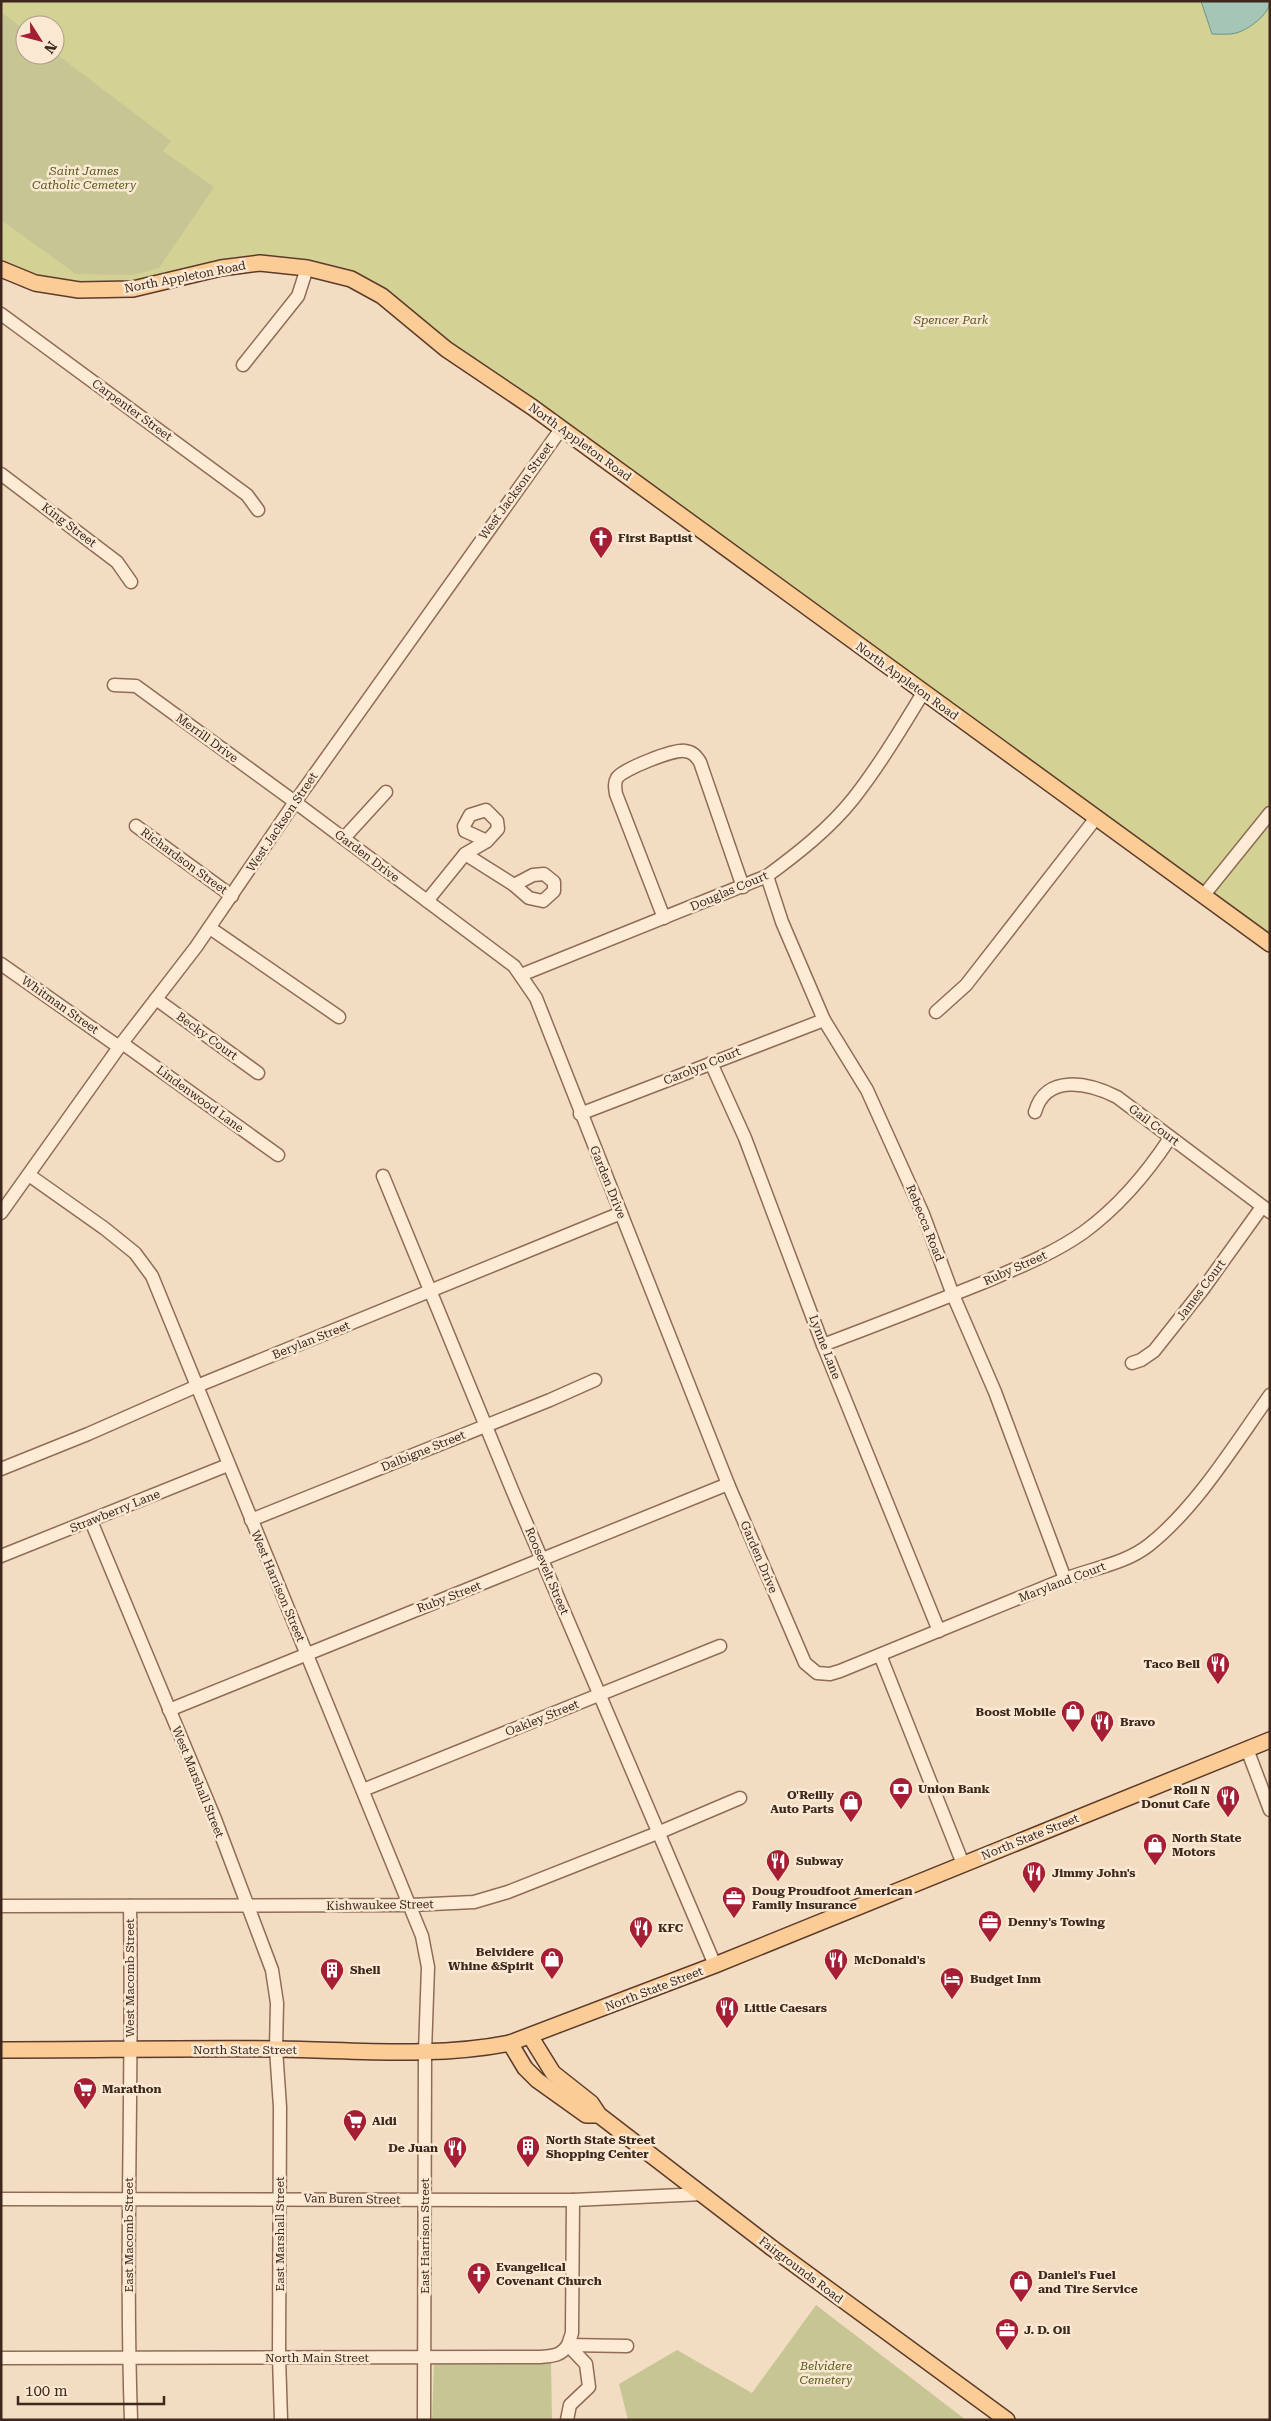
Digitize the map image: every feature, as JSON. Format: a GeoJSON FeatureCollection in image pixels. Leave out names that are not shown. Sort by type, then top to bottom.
{"type":"FeatureCollection","features":[{"type":"Feature","properties":{"kind":"main road","name":"North Appleton Road"},"geometry":{"type":"LineString","coordinates":[[1,268],[35,283],[79,290],[133,289],[221,268],[260,263],[308,268],[351,279],[382,296],[446,349],[561,429],[1270,944]]}},
{"type":"Feature","properties":{"kind":"main road","name":"North State Street"},"geometry":{"type":"LineString","coordinates":[[1,2050],[276,2049],[425,2052],[479,2049],[510,2044],[715,1965],[1270,1740]]}},
{"type":"Feature","properties":{"kind":"main road","name":"Fairgrounds Road"},"geometry":{"type":"LineString","coordinates":[[530,2036],[553,2073],[569,2088],[592,2103],[600,2115],[780,2254],[1007,2420]]}},
{"type":"Feature","properties":{"kind":"main road","name":"Fairgrounds Road"},"geometry":{"type":"LineString","coordinates":[[510,2044],[525,2068],[537,2080],[586,2115],[600,2115]]}},
{"type":"Feature","properties":{"kind":"street"},"geometry":{"type":"LineString","coordinates":[[243,365],[298,296],[308,268]]}},
{"type":"Feature","properties":{"kind":"street","name":"Carpenter Street"},"geometry":{"type":"LineString","coordinates":[[1,314],[247,494],[258,510]]}},
{"type":"Feature","properties":{"kind":"street","name":"West Jackson Street"},"geometry":{"type":"LineString","coordinates":[[1,1213],[121,1045],[210,928],[295,802],[561,429]]}},
{"type":"Feature","properties":{"kind":"street","name":"King Street"},"geometry":{"type":"LineString","coordinates":[[1,474],[117,562],[131,582]]}},
{"type":"Feature","properties":{"kind":"street","name":"Merrill Drive"},"geometry":{"type":"LineString","coordinates":[[114,685],[136,686],[295,802]]}},
{"type":"Feature","properties":{"kind":"street","name":"Douglas Court"},"geometry":{"type":"LineString","coordinates":[[521,975],[767,876],[800,852],[852,801],[878,765],[924,693]]}},
{"type":"Feature","properties":{"kind":"street"},"geometry":{"type":"LineString","coordinates":[[664,918],[616,794],[615,786],[617,778],[622,773],[649,761],[680,750],[687,751],[696,756],[700,762],[743,887]]}},
{"type":"Feature","properties":{"kind":"street"},"geometry":{"type":"LineString","coordinates":[[344,838],[386,792]]}},
{"type":"Feature","properties":{"kind":"street","name":"Garden Drive"},"geometry":{"type":"LineString","coordinates":[[295,802],[514,966],[536,998],[580,1114],[728,1484],[801,1654]]}},
{"type":"Feature","properties":{"kind":"street"},"geometry":{"type":"LineString","coordinates":[[1203,896],[1270,813]]}},
{"type":"Feature","properties":{"kind":"street"},"geometry":{"type":"LineString","coordinates":[[936,1012],[966,985],[1096,818]]}},
{"type":"Feature","properties":{"kind":"street","name":"Richardson Street"},"geometry":{"type":"LineString","coordinates":[[136,826],[232,896]]}},
{"type":"Feature","properties":{"kind":"street"},"geometry":{"type":"LineString","coordinates":[[427,901],[465,854],[487,842]]}},
{"type":"Feature","properties":{"kind":"street"},"geometry":{"type":"LineString","coordinates":[[465,854],[514,885]]}},
{"type":"Feature","properties":{"kind":"street","name":"Rebecca Road"},"geometry":{"type":"LineString","coordinates":[[767,876],[782,922],[824,1020],[866,1090],[923,1214],[953,1295],[995,1392],[1065,1579]]}},
{"type":"Feature","properties":{"kind":"street"},"geometry":{"type":"LineString","coordinates":[[210,928],[339,1017]]}},
{"type":"Feature","properties":{"kind":"street","name":"Whitman Street"},"geometry":{"type":"LineString","coordinates":[[1,964],[121,1045]]}},
{"type":"Feature","properties":{"kind":"street","name":"Becky Court"},"geometry":{"type":"LineString","coordinates":[[156,999],[258,1073]]}},
{"type":"Feature","properties":{"kind":"street","name":"Carolyn Court"},"geometry":{"type":"LineString","coordinates":[[580,1114],[824,1020]]}},
{"type":"Feature","properties":{"kind":"street","name":"Lindenwood Lane"},"geometry":{"type":"LineString","coordinates":[[121,1045],[278,1154]]}},
{"type":"Feature","properties":{"kind":"street","name":"Lynne Lane"},"geometry":{"type":"LineString","coordinates":[[710,1063],[745,1138],[824,1345],[940,1631]]}},
{"type":"Feature","properties":{"kind":"street","name":"Gail Court"},"geometry":{"type":"LineString","coordinates":[[1035,1112],[1045,1092],[1056,1085],[1086,1086],[1118,1098],[1266,1210]]}},
{"type":"Feature","properties":{"kind":"street","name":"Ruby Street"},"geometry":{"type":"LineString","coordinates":[[824,1345],[953,1295],[1054,1251],[1084,1232],[1112,1208],[1135,1184],[1170,1138]]}},
{"type":"Feature","properties":{"kind":"street","name":"West Harrison Street"},"geometry":{"type":"LineString","coordinates":[[29,1175],[104,1228],[134,1253],[152,1276],[228,1465],[411,1905],[427,1954],[428,2004],[425,2052]]}},
{"type":"Feature","properties":{"kind":"street","name":"Roosevelt Street"},"geometry":{"type":"LineString","coordinates":[[383,1176],[485,1426],[660,1832],[715,1965]]}},
{"type":"Feature","properties":{"kind":"street","name":"James Court"},"geometry":{"type":"LineString","coordinates":[[1132,1364],[1154,1351],[1266,1210]]}},
{"type":"Feature","properties":{"kind":"street","name":"Berylan Street"},"geometry":{"type":"LineString","coordinates":[[1,1469],[88,1434],[197,1386],[621,1213]]}},
{"type":"Feature","properties":{"kind":"street","name":"Dalbigne Street"},"geometry":{"type":"LineString","coordinates":[[251,1520],[595,1380]]}},
{"type":"Feature","properties":{"kind":"street","name":"Maryland Court"},"geometry":{"type":"LineString","coordinates":[[801,1654],[805,1663],[812,1670],[817,1673],[830,1674],[1065,1579],[1128,1558],[1148,1546],[1171,1526],[1220,1466],[1270,1395]]}},
{"type":"Feature","properties":{"kind":"street","name":"Strawberry Lane"},"geometry":{"type":"LineString","coordinates":[[1,1556],[228,1465]]}},
{"type":"Feature","properties":{"kind":"street","name":"Ruby Street"},"geometry":{"type":"LineString","coordinates":[[169,1710],[542,1561],[728,1484]]}},
{"type":"Feature","properties":{"kind":"street","name":"West Marshall Street"},"geometry":{"type":"LineString","coordinates":[[91,1521],[214,1820],[272,1970],[277,2003],[276,2049]]}},
{"type":"Feature","properties":{"kind":"street","name":"Oakley Street"},"geometry":{"type":"LineString","coordinates":[[363,1790],[720,1646]]}},
{"type":"Feature","properties":{"kind":"street"},"geometry":{"type":"LineString","coordinates":[[880,1655],[963,1864]]}},
{"type":"Feature","properties":{"kind":"street"},"geometry":{"type":"LineString","coordinates":[[1247,1749],[1270,1810]]}},
{"type":"Feature","properties":{"kind":"street","name":"Kishwaukee Street"},"geometry":{"type":"LineString","coordinates":[[1,1906],[411,1905],[474,1902],[508,1892],[740,1798]]}},
{"type":"Feature","properties":{"kind":"street","name":"West Macomb Street"},"geometry":{"type":"LineString","coordinates":[[130,1906],[132,2008],[130,2051]]}},
{"type":"Feature","properties":{"kind":"street","name":"East Marshall Street"},"geometry":{"type":"LineString","coordinates":[[276,2049],[280,2106],[279,2357],[281,2420]]}},
{"type":"Feature","properties":{"kind":"street","name":"East Macomb Street"},"geometry":{"type":"LineString","coordinates":[[130,2051],[129,2359],[131,2420]]}},
{"type":"Feature","properties":{"kind":"street","name":"East Harrison Street"},"geometry":{"type":"LineString","coordinates":[[424,2420],[425,2052]]}},
{"type":"Feature","properties":{"kind":"street","name":"Van Buren Street"},"geometry":{"type":"LineString","coordinates":[[1,2199],[573,2200],[703,2194]]}},
{"type":"Feature","properties":{"kind":"street"},"geometry":{"type":"LineString","coordinates":[[567,2420],[570,2405],[589,2387],[586,2364],[568,2345],[572,2333],[573,2200]]}},
{"type":"Feature","properties":{"kind":"street","name":"North Main Street"},"geometry":{"type":"LineString","coordinates":[[1,2358],[538,2357],[563,2353],[568,2345],[627,2346]]}},
{"type":"Feature","properties":{"kind":"green space","name":"Spencer Park"},"geometry":{"type":"Polygon","coordinates":[[[1,1],[1270,1],[1270,944],[382,296],[307,268],[130,282],[79,290],[1,269],[1,1]]]}},
{"type":"Feature","properties":{"kind":"green space","name":"Saint James Catholic Cemetery"},"geometry":{"type":"Polygon","coordinates":[[[1,12],[15,22],[15,65],[65,65],[65,61],[171,141],[163,151],[214,187],[159,268],[133,275],[76,274],[1,220],[1,12]]]}},
{"type":"Feature","properties":{"kind":"green space","name":"Belvidere Cemetery"},"geometry":{"type":"Polygon","coordinates":[[[816,2305],[966,2420],[628,2420],[619,2384],[677,2350],[752,2393],[816,2305]]]}},
{"type":"Feature","properties":{"kind":"green space"},"geometry":{"type":"Polygon","coordinates":[[[551,2359],[552,2420],[432,2420],[434,2360],[551,2359]]]}},
{"type":"Feature","properties":{"kind":"shaded area"},"geometry":{"type":"Polygon","coordinates":[[[1201,1],[1270,1],[1262,16],[1246,29],[1230,34],[1212,34],[1201,1]]]}},
{"type":"Feature","properties":{"kind":"place","name":"First Baptist"},"geometry":{"type":"Point","coordinates":[601,559]}},
{"type":"Feature","properties":{"kind":"place","name":"Taco Bell"},"geometry":{"type":"Point","coordinates":[1218,1685]}},
{"type":"Feature","properties":{"kind":"place","name":"Boost Mobile"},"geometry":{"type":"Point","coordinates":[1073,1733]}},
{"type":"Feature","properties":{"kind":"place","name":"Bravo"},"geometry":{"type":"Point","coordinates":[1102,1743]}},
{"type":"Feature","properties":{"kind":"place","name":"Union Bank"},"geometry":{"type":"Point","coordinates":[901,1810]}},
{"type":"Feature","properties":{"kind":"place","name":"Roll N Donut Cafe"},"geometry":{"type":"Point","coordinates":[1228,1818]}},
{"type":"Feature","properties":{"kind":"place","name":"O'Reilly Auto Parts"},"geometry":{"type":"Point","coordinates":[851,1823]}},
{"type":"Feature","properties":{"kind":"place","name":"North State Motors"},"geometry":{"type":"Point","coordinates":[1155,1866]}},
{"type":"Feature","properties":{"kind":"place","name":"Subway"},"geometry":{"type":"Point","coordinates":[778,1882]}},
{"type":"Feature","properties":{"kind":"place","name":"Jimmy John's"},"geometry":{"type":"Point","coordinates":[1034,1894]}},
{"type":"Feature","properties":{"kind":"place","name":"Doug Proudfoot American Family Insurance"},"geometry":{"type":"Point","coordinates":[734,1919]}},
{"type":"Feature","properties":{"kind":"place","name":"Denny's Towing"},"geometry":{"type":"Point","coordinates":[990,1943]}},
{"type":"Feature","properties":{"kind":"place","name":"KFC"},"geometry":{"type":"Point","coordinates":[641,1949]}},
{"type":"Feature","properties":{"kind":"place","name":"Belvidere Whine &Spirit"},"geometry":{"type":"Point","coordinates":[552,1980]}},
{"type":"Feature","properties":{"kind":"place","name":"McDonald's"},"geometry":{"type":"Point","coordinates":[836,1981]}},
{"type":"Feature","properties":{"kind":"place","name":"Shell"},"geometry":{"type":"Point","coordinates":[332,1991]}},
{"type":"Feature","properties":{"kind":"place","name":"Budget Inm"},"geometry":{"type":"Point","coordinates":[952,2000]}},
{"type":"Feature","properties":{"kind":"place","name":"Little Caesars"},"geometry":{"type":"Point","coordinates":[727,2029]}},
{"type":"Feature","properties":{"kind":"place","name":"Marathon"},"geometry":{"type":"Point","coordinates":[85,2110]}},
{"type":"Feature","properties":{"kind":"place","name":"Aldi"},"geometry":{"type":"Point","coordinates":[355,2142]}},
{"type":"Feature","properties":{"kind":"place","name":"North State Street Shopping Center"},"geometry":{"type":"Point","coordinates":[528,2168]}},
{"type":"Feature","properties":{"kind":"place","name":"De Juan"},"geometry":{"type":"Point","coordinates":[455,2169]}},
{"type":"Feature","properties":{"kind":"place","name":"Evangelical Covenant Church"},"geometry":{"type":"Point","coordinates":[479,2295]}},
{"type":"Feature","properties":{"kind":"place","name":"Daniel's Fuel and Tire Service"},"geometry":{"type":"Point","coordinates":[1021,2303]}},
{"type":"Feature","properties":{"kind":"place","name":"J. D. Oil"},"geometry":{"type":"Point","coordinates":[1007,2351]}}]}
